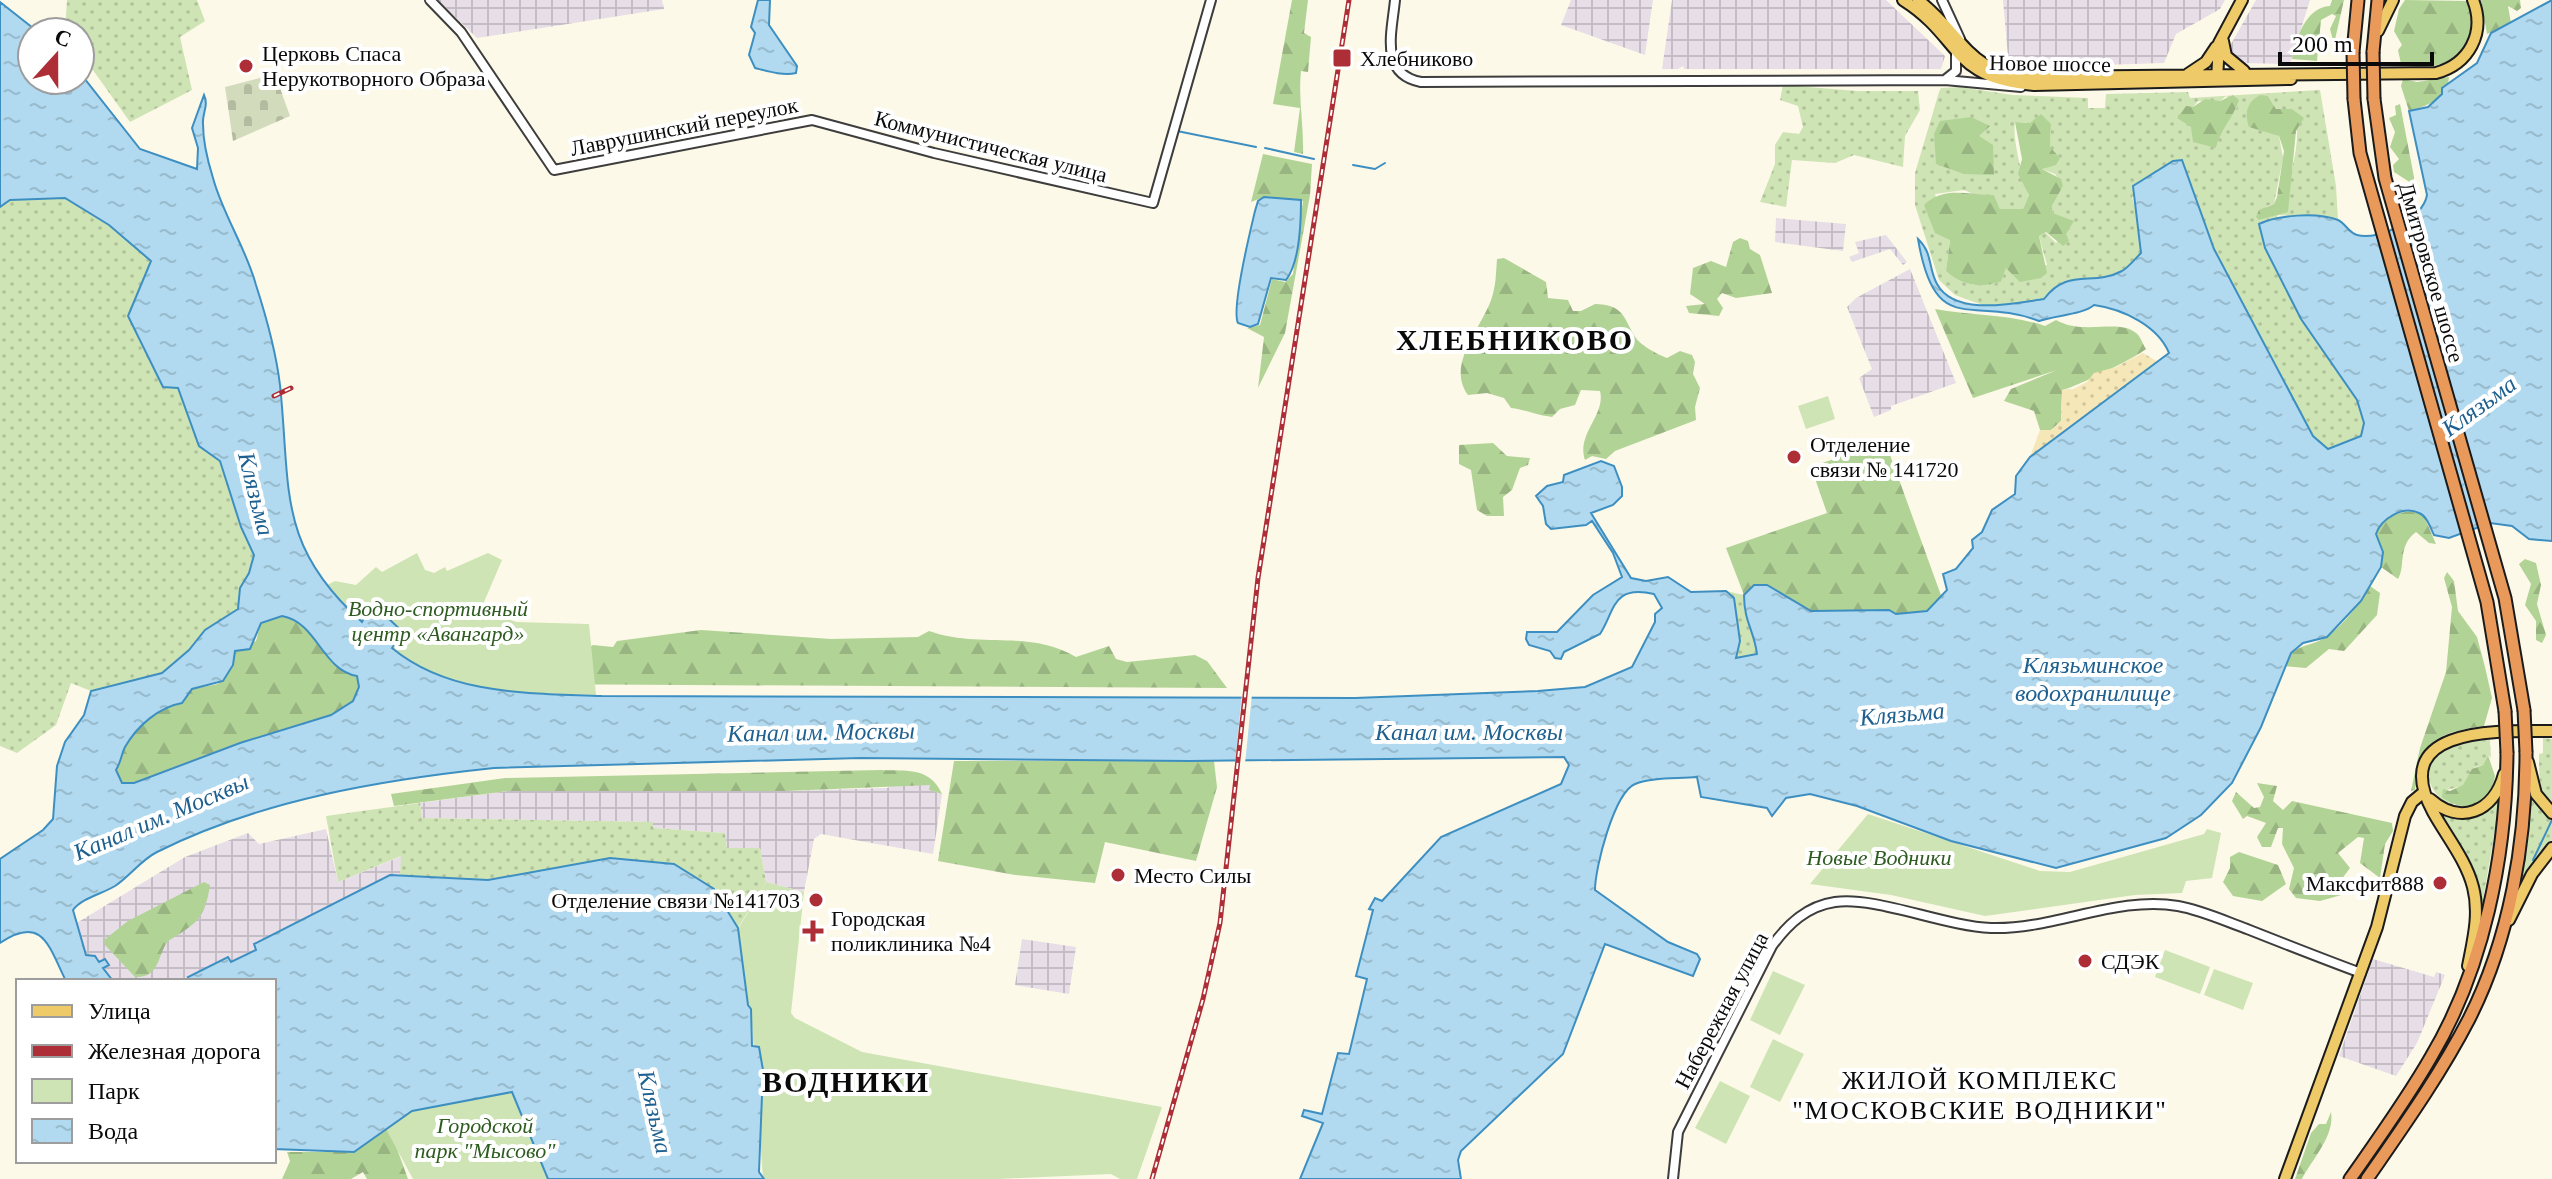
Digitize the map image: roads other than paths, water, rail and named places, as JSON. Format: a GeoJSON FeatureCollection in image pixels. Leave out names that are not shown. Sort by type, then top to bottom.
{"type":"FeatureCollection","features":[{"type":"Feature","properties":{"kind":"highway","name":"Дмитровское шоссе"},"geometry":{"type":"LineString","coordinates":[[2350,1179],[2431,1057],[2465,983],[2494,883],[2502,828],[2507,753],[2505,711],[2487,602],[2360,153],[2353,52],[2358,0]]}},
{"type":"Feature","properties":{"kind":"highway","name":"Дмитровское шоссе"},"geometry":{"type":"LineString","coordinates":[[2367,1179],[2454,1046],[2476,1003],[2500,940],[2520,845],[2526,752],[2514,633],[2380,156],[2374,99],[2378,0]]}},
{"type":"Feature","properties":{"kind":"main road"},"geometry":{"type":"LineString","coordinates":[[1903,0],[1931,21],[1961,51]]}},
{"type":"Feature","properties":{"kind":"main road"},"geometry":{"type":"LineString","coordinates":[[1918,0],[1971,67],[1992,79],[2034,85]]}},
{"type":"Feature","properties":{"kind":"main road"},"geometry":{"type":"LineString","coordinates":[[2186,79],[2206,62],[2242,0]]}},
{"type":"Feature","properties":{"kind":"main road"},"geometry":{"type":"LineString","coordinates":[[2374,50],[2385,10],[2393,0]]}},
{"type":"Feature","properties":{"kind":"main road"},"geometry":{"type":"LineString","coordinates":[[2329,75],[2418,74],[2447,70],[2465,57],[2475,40],[2477,10],[2473,0]]}},
{"type":"Feature","properties":{"kind":"main road"},"geometry":{"type":"LineString","coordinates":[[2223,35],[2224,50],[2230,62],[2253,73]]}},
{"type":"Feature","properties":{"kind":"main road"},"geometry":{"type":"LineString","coordinates":[[2216,78],[2217,52],[2223,35]]}},
{"type":"Feature","properties":{"kind":"main road","name":"Новое шоссе"},"geometry":{"type":"LineString","coordinates":[[1961,51],[1986,67],[2016,76],[2186,79]]}},
{"type":"Feature","properties":{"kind":"main road","name":"Новое шоссе"},"geometry":{"type":"LineString","coordinates":[[2216,78],[2253,73],[2329,75]]}},
{"type":"Feature","properties":{"kind":"main road","name":"Новое шоссе"},"geometry":{"type":"LineString","coordinates":[[2034,85],[2329,75]]}},
{"type":"Feature","properties":{"kind":"main road"},"geometry":{"type":"LineString","coordinates":[[2465,983],[2476,923],[2473,886],[2425,793],[2427,762],[2446,740],[2479,733],[2552,731]]}},
{"type":"Feature","properties":{"kind":"main road"},"geometry":{"type":"LineString","coordinates":[[2526,752],[2536,794],[2552,813]]}},
{"type":"Feature","properties":{"kind":"main road"},"geometry":{"type":"LineString","coordinates":[[2425,793],[2453,813],[2481,809],[2496,797],[2507,753]]}},
{"type":"Feature","properties":{"kind":"main road"},"geometry":{"type":"LineString","coordinates":[[2285,1179],[2369,952],[2405,816],[2412,802],[2425,793]]}},
{"type":"Feature","properties":{"kind":"main road"},"geometry":{"type":"LineString","coordinates":[[2500,940],[2532,874],[2552,848]]}},
{"type":"Feature","properties":{"kind":"street","name":"Лаврушинский переулок"},"geometry":{"type":"LineString","coordinates":[[430,0],[461,32],[554,170],[747,130],[821,121]]}},
{"type":"Feature","properties":{"kind":"street","name":"Коммунистическая улица"},"geometry":{"type":"LineString","coordinates":[[821,121],[934,153],[1153,203],[1211,0]]}},
{"type":"Feature","properties":{"kind":"street","name":"Новое шоссе"},"geometry":{"type":"LineString","coordinates":[[1395,0],[1391,60],[1402,76],[1430,83],[1945,80],[2011,87],[2034,85]]}},
{"type":"Feature","properties":{"kind":"street"},"geometry":{"type":"LineString","coordinates":[[1942,0],[1961,51],[1956,71],[1945,80]]}},
{"type":"Feature","properties":{"kind":"street","name":"Набережная улица"},"geometry":{"type":"LineString","coordinates":[[1673,1179],[1678,1132],[1770,949],[1790,923],[1824,905],[1856,902],[1938,921],[1994,928],[2040,925],[2133,905],[2166,904],[2199,912],[2361,973]]}},
{"type":"Feature","properties":{"kind":"street"},"geometry":{"type":"LineString","coordinates":[[2337,964],[2356,965],[2369,952]]}},
{"type":"Feature","properties":{"kind":"street"},"geometry":{"type":"LineString","coordinates":[[2337,964],[2349,973],[2354,991]]}},
{"type":"Feature","properties":{"kind":"water"},"geometry":{"type":"Polygon","coordinates":[[[758,0],[770,0],[769,25],[797,66],[796,73],[780,74],[755,68],[749,55],[755,33],[751,27],[758,0]]]}},
{"type":"Feature","properties":{"kind":"water","name":"Клязьминское водохранилище"},"geometry":{"type":"Polygon","coordinates":[[[2552,0],[2552,541],[2529,539],[2512,526],[2490,523],[2449,538],[2434,535],[2424,517],[2413,511],[2400,512],[2388,519],[2376,534],[2383,552],[2381,567],[2361,601],[2327,637],[2303,643],[2291,653],[2261,727],[2232,783],[2201,815],[2166,838],[2056,868],[1951,841],[1857,806],[1810,794],[1786,798],[1772,816],[1767,808],[1701,797],[1697,777],[1657,779],[1635,784],[1627,790],[1613,816],[1598,865],[1595,890],[1668,942],[1697,954],[1700,959],[1693,976],[1605,944],[1563,1054],[1461,1151],[1458,1160],[1461,1179],[1300,1179],[1323,1123],[1302,1116],[1304,1110],[1322,1114],[1338,1053],[1349,1054],[1367,979],[1356,976],[1373,910],[1369,909],[1375,898],[1382,901],[1441,837],[1561,784],[1569,765],[1564,757],[1189,761],[860,758],[494,768],[451,773],[365,786],[279,806],[197,834],[151,855],[115,886],[87,899],[73,910],[86,955],[95,956],[99,962],[105,959],[109,965],[103,968],[111,979],[65,979],[49,946],[35,933],[14,935],[0,943],[0,859],[43,830],[53,819],[57,766],[65,742],[84,715],[91,691],[162,673],[189,650],[205,630],[238,609],[240,588],[249,573],[254,555],[241,527],[220,461],[199,446],[178,388],[163,387],[128,316],[151,261],[109,225],[65,198],[10,200],[0,207],[0,2],[18,16],[16,96],[96,96],[96,93],[140,149],[197,169],[198,148],[192,128],[204,95],[203,130],[211,172],[252,271],[273,347],[280,385],[293,514],[301,541],[314,567],[334,594],[362,622],[365,616],[389,619],[404,633],[392,648],[415,664],[439,675],[492,689],[602,696],[1355,698],[1585,687],[1632,667],[1655,622],[1655,614],[1662,608],[1654,594],[1640,592],[1622,596],[1600,634],[1564,652],[1561,659],[1555,658],[1550,651],[1529,645],[1526,639],[1527,632],[1557,632],[1593,595],[1622,577],[1613,553],[1592,521],[1586,525],[1551,529],[1546,524],[1543,506],[1536,496],[1547,486],[1563,482],[1564,475],[1601,461],[1614,466],[1622,496],[1613,505],[1591,513],[1631,578],[1646,581],[1668,577],[1691,592],[1726,591],[1734,598],[1740,641],[1736,658],[1757,654],[1744,595],[1754,585],[1767,585],[1811,611],[1889,610],[1896,614],[1927,611],[1947,590],[1943,574],[1956,569],[1973,548],[1972,540],[1982,532],[1992,510],[2015,494],[2016,476],[2030,457],[2169,353],[2148,327],[2128,315],[2105,307],[2094,305],[2083,311],[2039,321],[2015,314],[1960,308],[1946,302],[1935,291],[1925,270],[1918,239],[1926,250],[1937,284],[1957,301],[2002,305],[2044,299],[2062,283],[2101,278],[2122,271],[2132,263],[2141,253],[2133,186],[2173,161],[2182,160],[2214,249],[2313,436],[2328,449],[2361,436],[2364,423],[2357,400],[2301,319],[2265,248],[2259,224],[2286,217],[2319,216],[2338,220],[2354,234],[2366,236],[2388,231],[2409,220],[2424,204],[2427,195],[2409,111],[2428,107],[2442,94],[2442,88],[2477,63],[2491,33],[2552,0]],[[282,616],[261,623],[250,649],[235,651],[233,665],[223,681],[192,689],[182,703],[157,713],[142,725],[125,747],[116,770],[122,783],[134,783],[240,743],[331,715],[353,701],[359,687],[357,676],[335,665],[304,627],[294,620],[282,616]]]}},
{"type":"Feature","properties":{"kind":"water"},"geometry":{"type":"Polygon","coordinates":[[[1264,197],[1301,200],[1299,242],[1291,272],[1286,280],[1271,278],[1258,324],[1250,327],[1238,323],[1237,303],[1255,211],[1258,201],[1264,197]]]}},
{"type":"Feature","properties":{"kind":"water","name":"Клязьма"},"geometry":{"type":"Polygon","coordinates":[[[610,858],[674,864],[714,889],[738,928],[751,1009],[752,1046],[759,1047],[763,1070],[759,1172],[764,1179],[548,1179],[512,1092],[412,1111],[354,1152],[276,1149],[276,979],[188,977],[228,957],[231,962],[256,950],[254,944],[390,875],[488,880],[610,858]]]}},
{"type":"Feature","properties":{"kind":"waterway"},"geometry":{"type":"LineString","coordinates":[[1177,131],[1256,147]]}},
{"type":"Feature","properties":{"kind":"waterway"},"geometry":{"type":"LineString","coordinates":[[1265,148],[1314,159]]}},
{"type":"Feature","properties":{"kind":"waterway"},"geometry":{"type":"LineString","coordinates":[[1353,165],[1375,169],[1385,163]]}},
{"type":"Feature","properties":{"kind":"waterway"},"geometry":{"type":"LineString","coordinates":[[2533,860],[2552,820]]}},
{"type":"Feature","properties":{"kind":"railway"},"geometry":{"type":"LineString","coordinates":[[1152,1179],[1203,999],[1220,923],[1258,578],[1349,0]]}},
{"type":"Feature","properties":{"kind":"railway"},"geometry":{"type":"LineString","coordinates":[[274,396],[291,388]]}},
{"type":"Feature","properties":{"kind":"place","name":"Хлебниково"},"geometry":{"type":"Point","coordinates":[1342,58]}},
{"type":"Feature","properties":{"kind":"place","name":"Церковь Спаса Нерукотворного Образа"},"geometry":{"type":"Point","coordinates":[246,66]}},
{"type":"Feature","properties":{"kind":"place","name":"Отделение связи № 141720"},"geometry":{"type":"Point","coordinates":[1794,457]}},
{"type":"Feature","properties":{"kind":"place","name":"Место Силы"},"geometry":{"type":"Point","coordinates":[1118,875]}},
{"type":"Feature","properties":{"kind":"place","name":"Максфит888"},"geometry":{"type":"Point","coordinates":[2440,883]}},
{"type":"Feature","properties":{"kind":"place","name":"Отделение связи №141703"},"geometry":{"type":"Point","coordinates":[816,900]}},
{"type":"Feature","properties":{"kind":"place","name":"Городская поликлиника №4"},"geometry":{"type":"Point","coordinates":[813,931]}},
{"type":"Feature","properties":{"kind":"place","name":"СДЭК"},"geometry":{"type":"Point","coordinates":[2085,961]}},
{"type":"Feature","properties":{"kind":"district","name":"ХЛЕБНИКОВО"},"geometry":{"type":"Point","coordinates":[1515,340]}},
{"type":"Feature","properties":{"kind":"district","name":"ВОДНИКИ"},"geometry":{"type":"Point","coordinates":[846,1082]}},
{"type":"Feature","properties":{"kind":"district","name":"ЖИЛОЙ КОМПЛЕКС \"МОСКОВСКИЕ ВОДНИКИ\""},"geometry":{"type":"Point","coordinates":[1980,1095]}},
{"type":"Feature","properties":{"kind":"park label","name":"Водно-спортивный центр «Авангард»"},"geometry":{"type":"Point","coordinates":[438,620]}},
{"type":"Feature","properties":{"kind":"park label","name":"Новые Водники"},"geometry":{"type":"Point","coordinates":[1879,857]}},
{"type":"Feature","properties":{"kind":"park label","name":"Городской парк \"Мысово\""},"geometry":{"type":"Point","coordinates":[485,1138]}},
{"type":"Feature","properties":{"kind":"water label","name":"Канал им. Москвы"},"geometry":{"type":"Point","coordinates":[821,732]}},
{"type":"Feature","properties":{"kind":"water label","name":"Канал им. Москвы"},"geometry":{"type":"Point","coordinates":[1469,732]}},
{"type":"Feature","properties":{"kind":"water label","name":"Канал им. Москвы"},"geometry":{"type":"Point","coordinates":[161,817]}}]}
